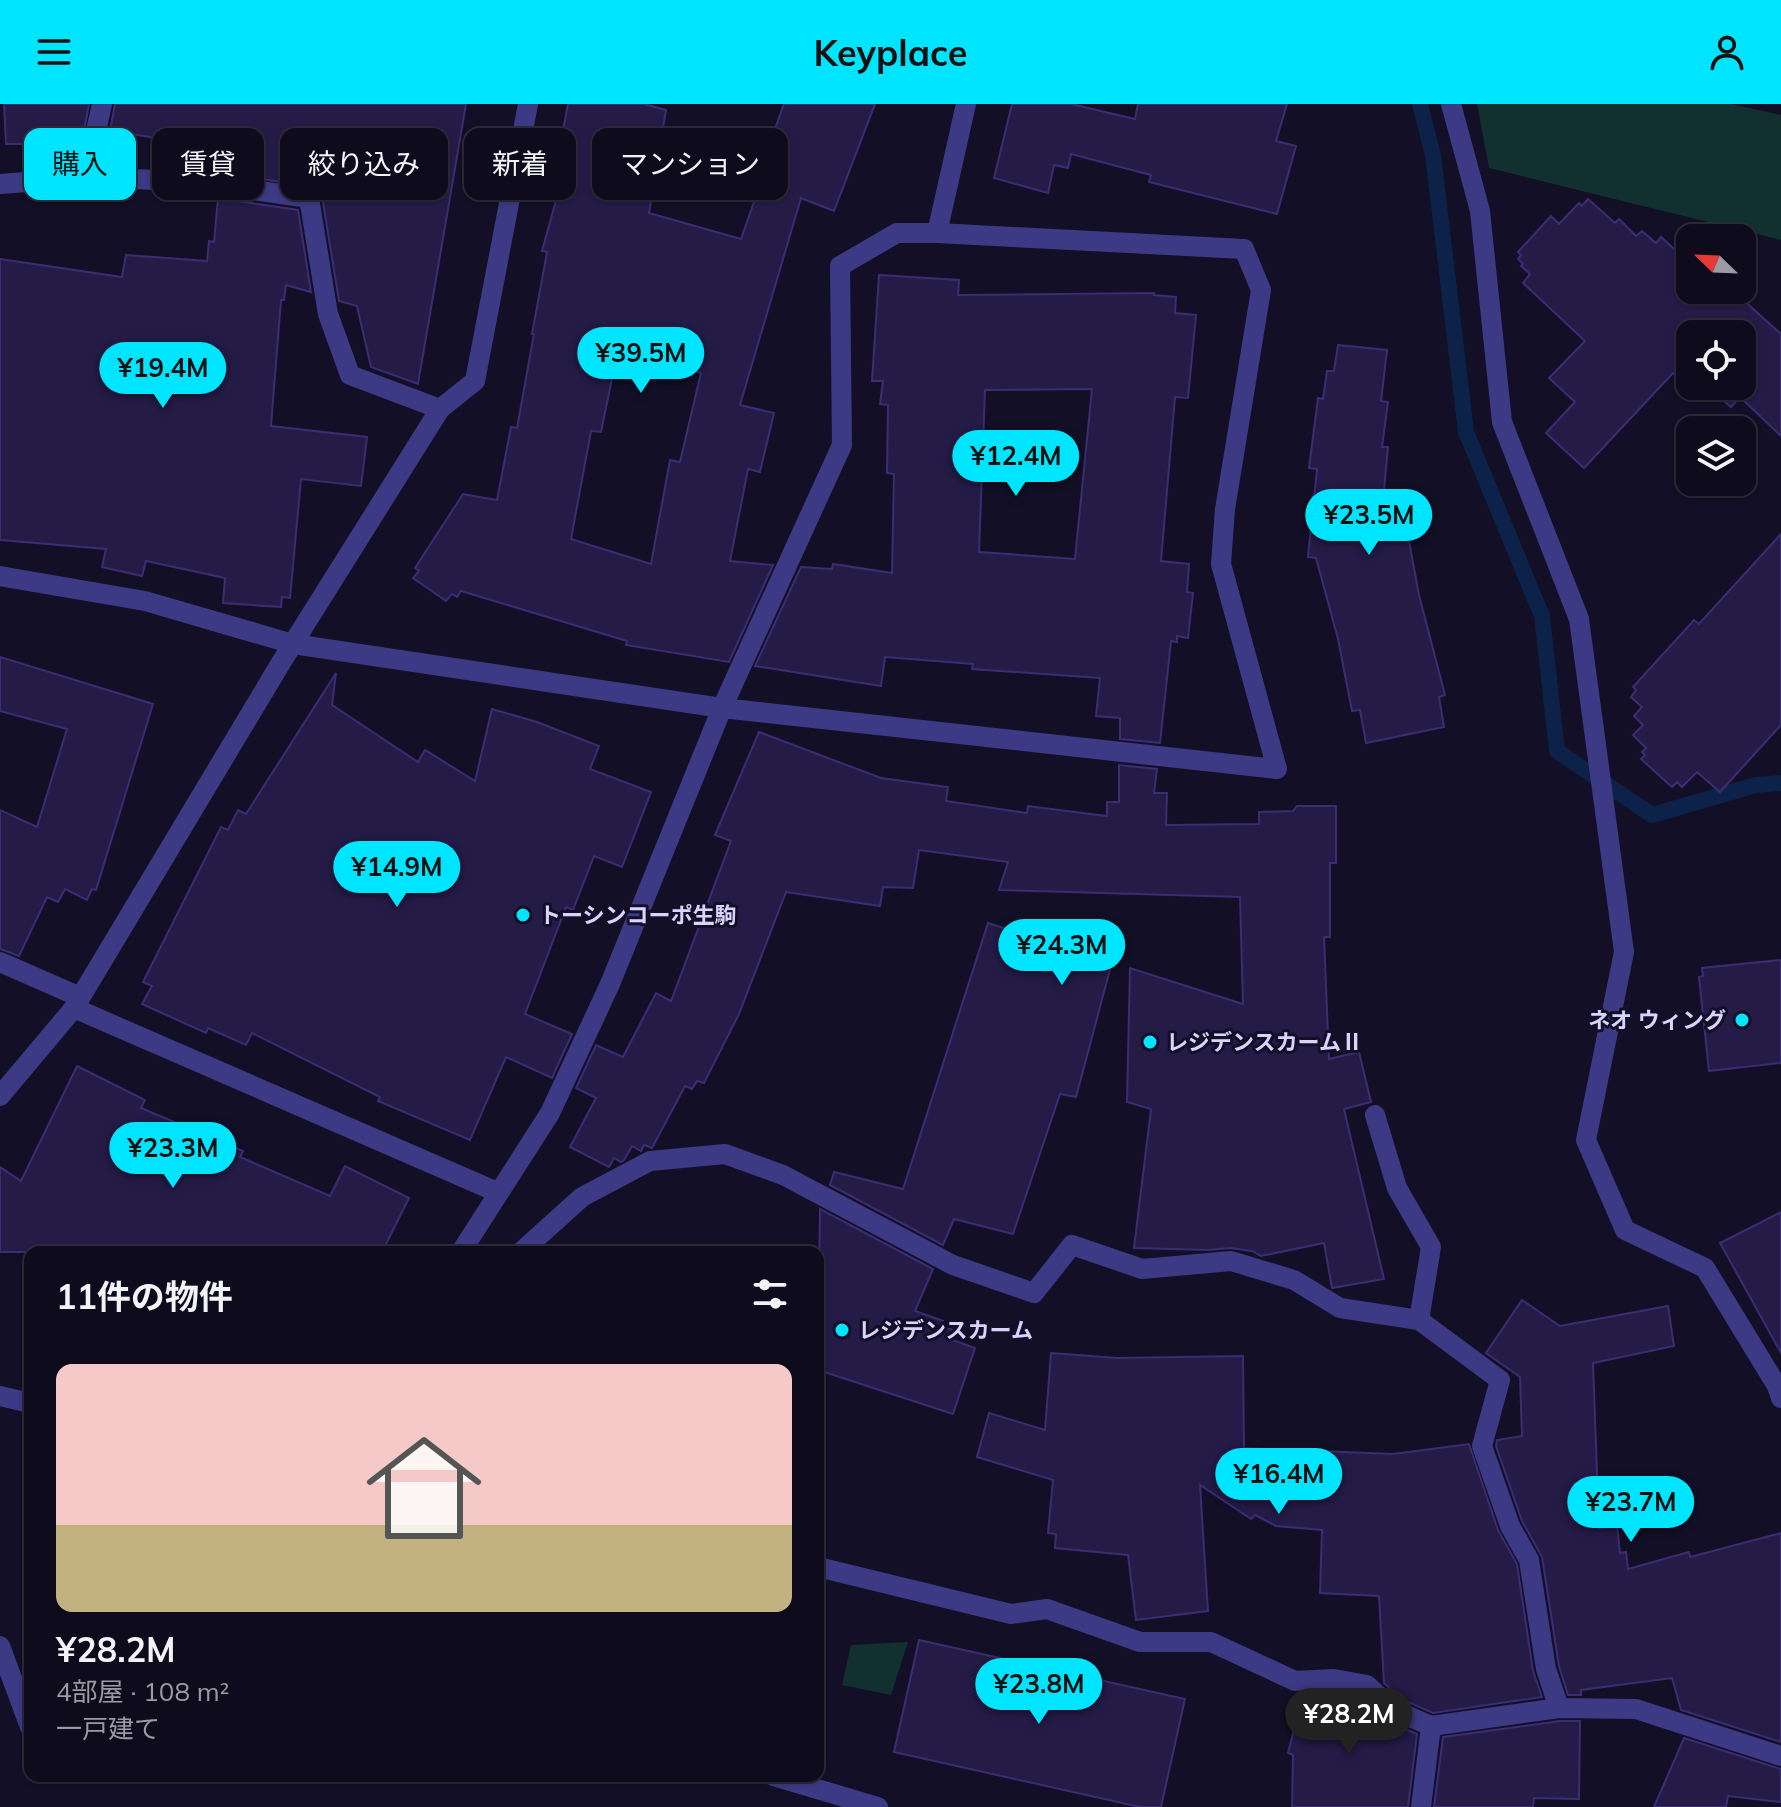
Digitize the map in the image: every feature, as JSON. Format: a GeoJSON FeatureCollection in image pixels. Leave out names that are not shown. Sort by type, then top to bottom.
{"type":"FeatureCollection","features":[{"type":"Feature","properties":{"kind":"street"},"geometry":{"type":"LineString","coordinates":[[97,128],[102,104]]}},
{"type":"Feature","properties":{"kind":"street"},"geometry":{"type":"LineString","coordinates":[[0,1096],[77,1002],[293,644],[440,409],[475,381],[528,104]]}},
{"type":"Feature","properties":{"kind":"street"},"geometry":{"type":"LineString","coordinates":[[937,233],[966,104]]}},
{"type":"Feature","properties":{"kind":"street"},"geometry":{"type":"LineString","coordinates":[[1451,104],[1480,211],[1502,422],[1579,619],[1622,936],[1624,952],[1586,1140],[1625,1230],[1705,1268],[1777,1386],[1781,1398]]}},
{"type":"Feature","properties":{"kind":"street"},"geometry":{"type":"LineString","coordinates":[[136,179],[196,182],[309,198],[328,314],[350,375],[440,409]]}},
{"type":"Feature","properties":{"kind":"street"},"geometry":{"type":"LineString","coordinates":[[0,184],[24,182]]}},
{"type":"Feature","properties":{"kind":"street"},"geometry":{"type":"LineString","coordinates":[[0,576],[145,601],[293,644],[722,708],[1277,769],[1221,564],[1225,509],[1261,290],[1244,249],[897,233],[840,266],[842,445],[722,708],[610,984],[550,1113],[465,1246]]}},
{"type":"Feature","properties":{"kind":"street"},"geometry":{"type":"LineString","coordinates":[[0,962],[77,1002],[497,1192]]}},
{"type":"Feature","properties":{"kind":"street"},"geometry":{"type":"LineString","coordinates":[[1375,1115],[1397,1188],[1431,1247],[1419,1320]]}},
{"type":"Feature","properties":{"kind":"street"},"geometry":{"type":"LineString","coordinates":[[528,1246],[582,1197],[650,1161],[725,1154],[783,1175],[953,1265],[1034,1293],[1072,1245],[1142,1269],[1231,1261],[1294,1280],[1340,1308],[1419,1320],[1500,1380],[1482,1446],[1510,1526],[1529,1560],[1546,1669],[1559,1708]]}},
{"type":"Feature","properties":{"kind":"street"},"geometry":{"type":"LineString","coordinates":[[0,1396],[24,1402]]}},
{"type":"Feature","properties":{"kind":"street"},"geometry":{"type":"LineString","coordinates":[[824,1568],[1011,1614],[1047,1609],[1140,1642],[1211,1642],[1295,1681],[1334,1679],[1367,1685],[1394,1710],[1431,1726],[1559,1708],[1636,1709],[1781,1756]]}},
{"type":"Feature","properties":{"kind":"street"},"geometry":{"type":"LineString","coordinates":[[0,1646],[24,1711]]}},
{"type":"Feature","properties":{"kind":"street"},"geometry":{"type":"LineString","coordinates":[[1421,1807],[1431,1726]]}},
{"type":"Feature","properties":{"kind":"street"},"geometry":{"type":"LineString","coordinates":[[793,1782],[878,1807]]}},
{"type":"Feature","properties":{"kind":"green space"},"geometry":{"type":"Polygon","coordinates":[[[1477,104],[1731,104],[1781,115],[1781,240],[1756,234],[1756,224],[1716,224],[1489,168],[1477,104]]]}},
{"type":"Feature","properties":{"kind":"green space"},"geometry":{"type":"Polygon","coordinates":[[[908,1642],[891,1695],[842,1685],[851,1645],[908,1642]]]}},
{"type":"Feature","properties":{"kind":"building"},"geometry":{"type":"Polygon","coordinates":[[[4,104],[89,104],[85,128],[24,128],[24,144],[6,144],[4,104]]]}},
{"type":"Feature","properties":{"kind":"building"},"geometry":{"type":"Polygon","coordinates":[[[115,104],[466,104],[418,384],[371,367],[357,306],[339,301],[323,200],[448,200],[448,128],[280,128],[280,182],[264,179],[264,128],[152,128],[152,137],[136,135],[136,128],[110,128],[115,104]]]}},
{"type":"Feature","properties":{"kind":"building"},"geometry":{"type":"Polygon","coordinates":[[[568,104],[644,104],[666,110],[663,128],[592,128],[592,200],[651,200],[649,213],[741,239],[755,200],[788,200],[788,128],[775,128],[784,104],[875,104],[834,211],[801,198],[740,405],[774,413],[760,472],[748,469],[730,561],[773,565],[729,662],[626,645],[627,641],[461,591],[457,597],[452,594],[446,601],[413,578],[419,571],[415,568],[463,494],[497,500],[511,427],[517,428],[547,252],[542,251],[556,200],[576,200],[576,128],[563,128],[568,104]],[[618,349],[601,432],[591,431],[571,539],[651,564],[670,460],[680,462],[701,373],[618,349]]]}},
{"type":"Feature","properties":{"kind":"building"},"geometry":{"type":"Polygon","coordinates":[[[1012,104],[1071,104],[1135,119],[1138,104],[1287,104],[1276,141],[1296,146],[1277,214],[1149,182],[1151,175],[1071,154],[1068,168],[1054,165],[1048,193],[994,178],[1012,104]]]}},
{"type":"Feature","properties":{"kind":"building"},"geometry":{"type":"Polygon","coordinates":[[[1588,199],[1615,223],[1619,219],[1636,236],[1642,231],[1656,243],[1661,237],[1676,251],[1676,304],[1748,304],[1781,334],[1781,436],[1743,400],[1756,400],[1756,320],[1676,320],[1676,376],[1673,373],[1584,468],[1546,433],[1575,402],[1549,378],[1585,341],[1523,283],[1530,274],[1521,266],[1518,252],[1551,216],[1559,224],[1579,203],[1582,206],[1588,199]]]}},
{"type":"Feature","properties":{"kind":"building"},"geometry":{"type":"Polygon","coordinates":[[[218,200],[298,210],[311,292],[286,285],[284,300],[281,300],[271,426],[367,437],[361,486],[301,479],[290,598],[282,597],[281,607],[223,603],[225,578],[146,561],[142,576],[102,567],[106,549],[0,540],[0,259],[122,277],[126,255],[207,261],[209,241],[214,242],[218,200]]]}},
{"type":"Feature","properties":{"kind":"building"},"geometry":{"type":"Polygon","coordinates":[[[879,275],[959,280],[958,295],[1154,293],[1176,297],[1175,313],[1196,315],[1188,398],[1175,397],[1161,561],[1189,564],[1187,592],[1193,593],[1188,638],[1177,636],[1177,642],[1171,641],[1160,743],[1120,739],[1120,718],[1096,716],[1100,678],[972,669],[973,664],[885,657],[881,686],[755,666],[801,567],[832,569],[833,564],[892,573],[894,474],[887,473],[888,405],[880,404],[883,381],[872,381],[879,275]],[[1092,389],[985,390],[979,552],[1075,559],[1092,389]]]}},
{"type":"Feature","properties":{"kind":"building"},"geometry":{"type":"Polygon","coordinates":[[[1338,345],[1387,350],[1381,401],[1388,402],[1382,447],[1388,447],[1384,490],[1393,491],[1390,519],[1404,514],[1419,595],[1445,695],[1439,697],[1444,727],[1366,743],[1360,710],[1352,711],[1338,639],[1316,558],[1308,557],[1317,469],[1309,468],[1318,398],[1323,399],[1327,371],[1334,371],[1338,345]]]}},
{"type":"Feature","properties":{"kind":"building"},"geometry":{"type":"Polygon","coordinates":[[[1723,400],[1737,400],[1731,407],[1723,400]]]}},
{"type":"Feature","properties":{"kind":"building"},"geometry":{"type":"Polygon","coordinates":[[[1781,534],[1781,725],[1720,792],[1697,772],[1682,787],[1677,782],[1672,787],[1641,759],[1646,748],[1633,735],[1643,725],[1634,716],[1642,707],[1631,697],[1636,690],[1633,687],[1694,620],[1699,624],[1781,534]]]}},
{"type":"Feature","properties":{"kind":"building"},"geometry":{"type":"Polygon","coordinates":[[[0,657],[153,704],[96,890],[92,889],[87,900],[65,889],[58,902],[47,897],[19,956],[0,949],[0,810],[37,827],[67,729],[0,711],[0,657]]]}},
{"type":"Feature","properties":{"kind":"building"},"geometry":{"type":"Polygon","coordinates":[[[336,673],[332,705],[418,762],[425,750],[475,781],[492,709],[537,722],[599,746],[590,769],[651,792],[622,867],[594,856],[573,910],[566,907],[525,1014],[572,1034],[552,1078],[506,1057],[470,1140],[378,1101],[380,1097],[252,1033],[246,1045],[208,1028],[206,1033],[142,1004],[152,986],[143,982],[221,827],[228,830],[238,810],[246,814],[336,673]]]}},
{"type":"Feature","properties":{"kind":"building"},"geometry":{"type":"Polygon","coordinates":[[[759,732],[881,778],[948,787],[946,801],[1027,813],[1028,806],[1107,816],[1107,802],[1119,802],[1119,765],[1157,769],[1154,793],[1167,793],[1166,825],[1259,824],[1259,812],[1293,811],[1297,806],[1336,806],[1336,863],[1330,863],[1330,937],[1324,937],[1329,1059],[1359,1052],[1371,1102],[1344,1109],[1384,1279],[1332,1288],[1324,1243],[1261,1256],[1252,1251],[1230,1248],[1134,1248],[1151,1109],[1127,1102],[1130,968],[1243,1004],[1240,897],[999,890],[1008,862],[919,850],[913,888],[883,887],[880,906],[786,892],[739,1014],[704,1083],[697,1081],[692,1089],[685,1086],[652,1148],[644,1145],[641,1151],[632,1146],[624,1160],[621,1162],[614,1158],[609,1167],[570,1147],[596,1098],[576,1088],[596,1045],[623,1057],[656,993],[671,1001],[731,841],[715,835],[759,732]]]}},
{"type":"Feature","properties":{"kind":"building"},"geometry":{"type":"Polygon","coordinates":[[[988,923],[1112,962],[1076,1097],[1060,1094],[1013,1234],[954,1219],[943,1245],[830,1185],[834,1172],[903,1189],[988,923]]]}},
{"type":"Feature","properties":{"kind":"building","name":"ネオ ウィング"},"geometry":{"type":"Polygon","coordinates":[[[1781,960],[1781,1063],[1709,1071],[1699,977],[1703,976],[1702,968],[1781,960]]]}},
{"type":"Feature","properties":{"kind":"building"},"geometry":{"type":"Polygon","coordinates":[[[77,1066],[145,1100],[141,1108],[243,1151],[240,1157],[330,1196],[345,1166],[409,1198],[385,1246],[24,1246],[24,1252],[0,1252],[0,1167],[21,1181],[77,1066]]]}},
{"type":"Feature","properties":{"kind":"building"},"geometry":{"type":"Polygon","coordinates":[[[820,1209],[933,1269],[915,1311],[943,1321],[942,1326],[953,1330],[950,1339],[975,1348],[953,1414],[824,1372],[824,1246],[820,1246],[820,1209]]]}},
{"type":"Feature","properties":{"kind":"building"},"geometry":{"type":"Polygon","coordinates":[[[1781,1212],[1781,1353],[1720,1243],[1781,1212]]]}},
{"type":"Feature","properties":{"kind":"building"},"geometry":{"type":"Polygon","coordinates":[[[1522,1300],[1560,1326],[1668,1306],[1674,1346],[1593,1363],[1599,1528],[1617,1525],[1620,1553],[1626,1552],[1628,1569],[1689,1552],[1690,1557],[1781,1533],[1781,1742],[1681,1710],[1672,1678],[1581,1690],[1581,1695],[1568,1695],[1559,1666],[1542,1557],[1522,1521],[1496,1446],[1497,1440],[1522,1436],[1520,1377],[1486,1353],[1522,1300]]]}},
{"type":"Feature","properties":{"kind":"building"},"geometry":{"type":"Polygon","coordinates":[[[1051,1353],[1117,1358],[1243,1356],[1244,1448],[1393,1454],[1469,1444],[1498,1530],[1517,1564],[1533,1671],[1542,1697],[1433,1713],[1401,1699],[1384,1683],[1379,1596],[1320,1593],[1322,1530],[1276,1526],[1255,1515],[1251,1519],[1200,1485],[1208,1611],[1136,1620],[1128,1555],[1055,1548],[1056,1534],[1048,1533],[1053,1480],[977,1457],[989,1413],[1045,1430],[1051,1353]]]}},
{"type":"Feature","properties":{"kind":"building"},"geometry":{"type":"Polygon","coordinates":[[[919,1640],[1185,1699],[1161,1807],[1140,1807],[894,1752],[919,1640]]]}},
{"type":"Feature","properties":{"kind":"building"},"geometry":{"type":"Polygon","coordinates":[[[1331,1692],[1365,1701],[1388,1722],[1417,1734],[1408,1807],[1292,1807],[1293,1755],[1288,1753],[1301,1703],[1321,1693],[1331,1692]]]}},
{"type":"Feature","properties":{"kind":"building"},"geometry":{"type":"Polygon","coordinates":[[[1580,1721],[1579,1799],[1534,1798],[1533,1807],[1434,1807],[1443,1737],[1580,1721]]]}},
{"type":"Feature","properties":{"kind":"building"},"geometry":{"type":"Polygon","coordinates":[[[1684,1738],[1781,1769],[1781,1802],[1728,1796],[1726,1807],[1654,1807],[1684,1738]]]}},
{"type":"Feature","properties":{"kind":"waterway"},"geometry":{"type":"LineString","coordinates":[[1420,104],[1433,155],[1466,432],[1542,616],[1557,751],[1652,815],[1756,785],[1781,783]]}},
{"type":"Feature","properties":{"kind":"place","name":"トーシンコーポ生駒"},"geometry":{"type":"Point","coordinates":[523,915]}},
{"type":"Feature","properties":{"kind":"place","name":"ネオ ウィング"},"geometry":{"type":"Point","coordinates":[1742,1020]}},
{"type":"Feature","properties":{"kind":"place","name":"レジデンスカームⅡ"},"geometry":{"type":"Point","coordinates":[1150,1042]}},
{"type":"Feature","properties":{"kind":"place","name":"レジデンスカーム"},"geometry":{"type":"Point","coordinates":[842,1330]}}]}
